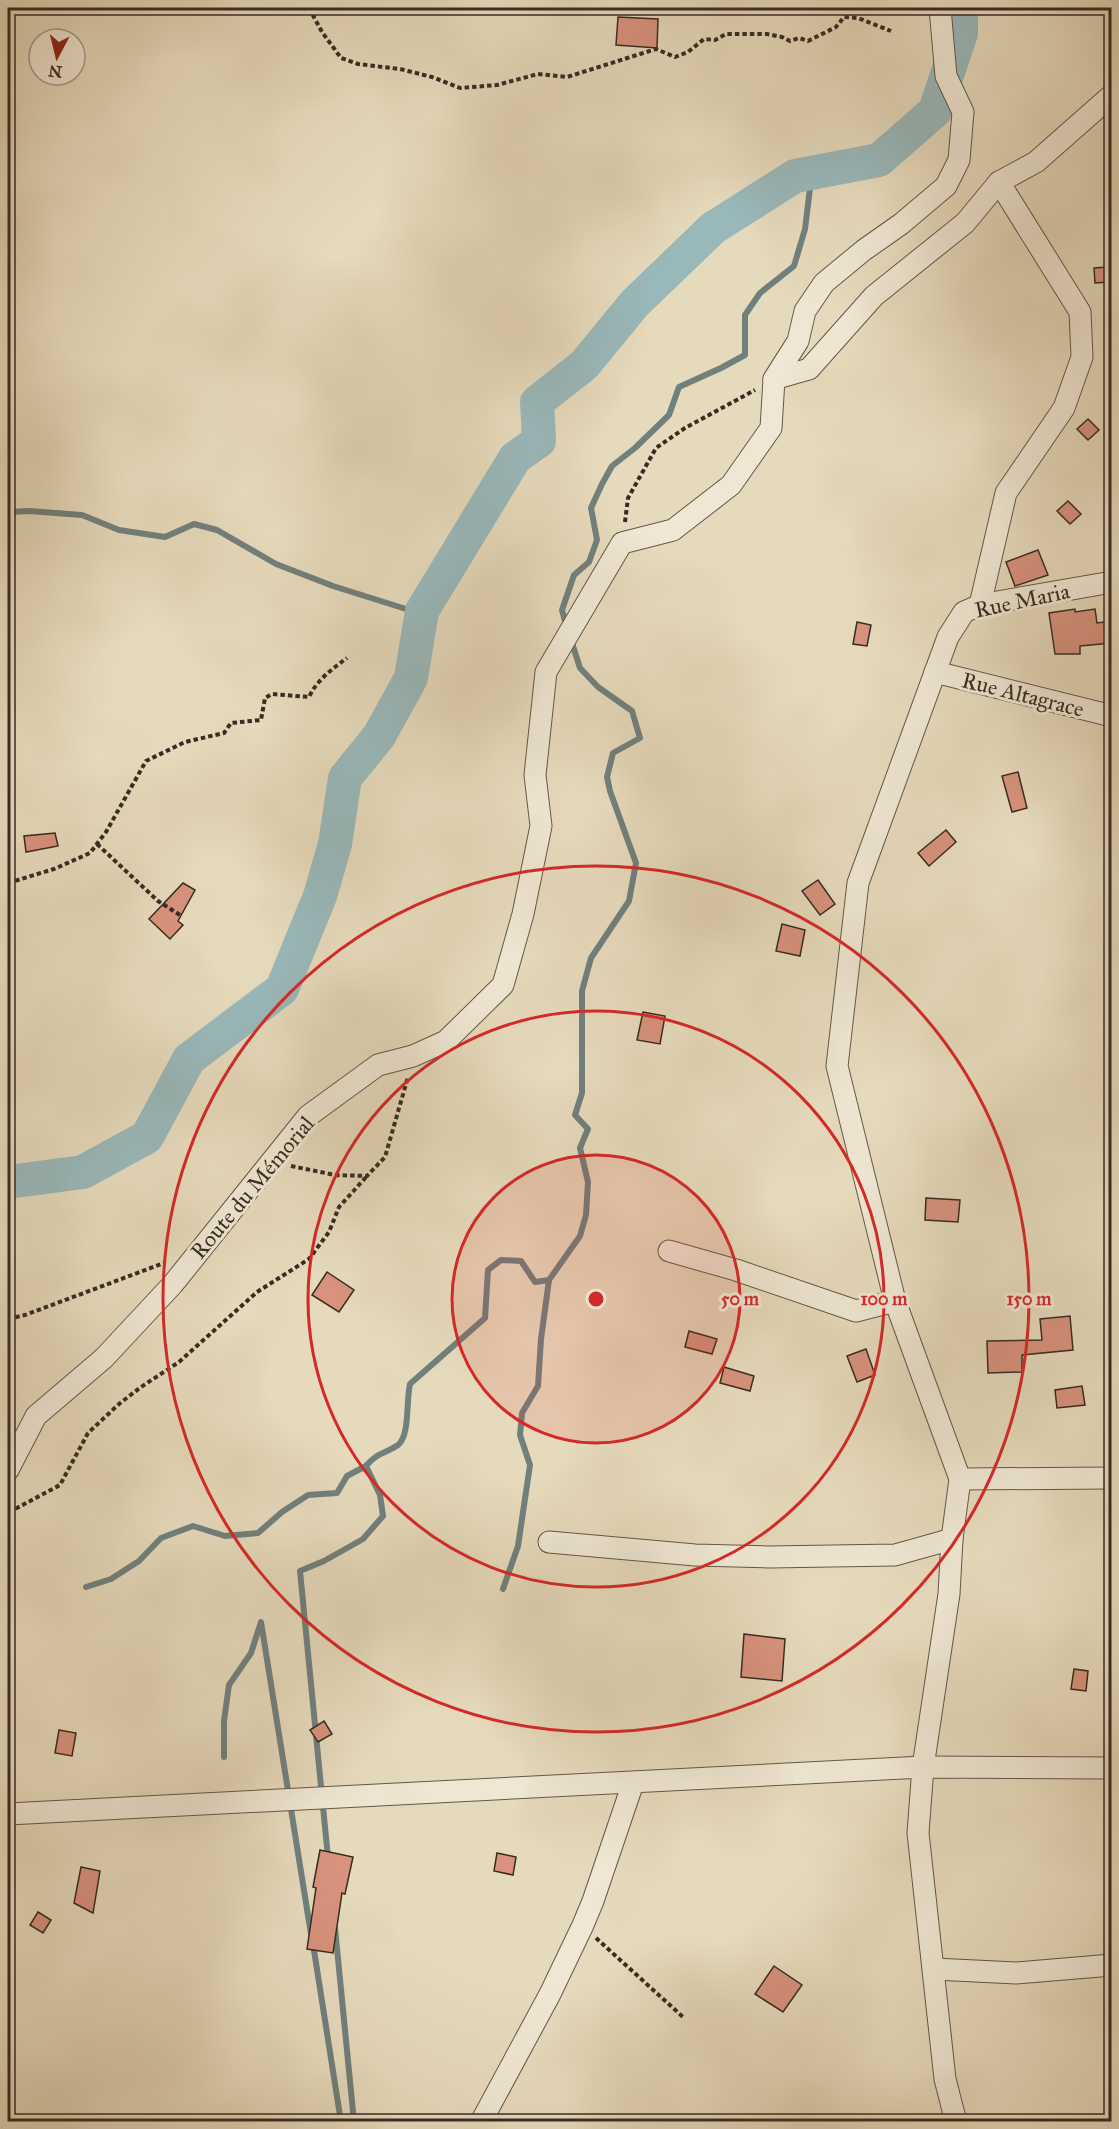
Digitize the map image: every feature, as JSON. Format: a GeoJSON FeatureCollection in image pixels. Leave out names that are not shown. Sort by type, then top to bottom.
{"type":"FeatureCollection","features":[{"type":"Feature","properties":{"kind":"street"},"geometry":{"type":"LineString","coordinates":[[622,543],[673,530],[730,485],[771,428],[774,379],[798,341],[805,311],[824,283],[946,186],[959,160],[963,112],[946,76],[940,8]]}},
{"type":"Feature","properties":{"kind":"street"},"geometry":{"type":"LineString","coordinates":[[774,379],[809,369],[874,296],[965,223],[999,182],[1036,162],[1112,95]]}},
{"type":"Feature","properties":{"kind":"street"},"geometry":{"type":"LineString","coordinates":[[980,605],[1006,493],[1064,408],[1082,357],[1080,312],[999,182]]}},
{"type":"Feature","properties":{"kind":"street","name":"Route du Mémorial"},"geometry":{"type":"LineString","coordinates":[[8,1470],[36,1416],[104,1358],[173,1284],[308,1116],[378,1065],[413,1056],[446,1041],[503,985],[523,914],[541,826],[535,775],[546,672],[622,543]]}},
{"type":"Feature","properties":{"kind":"street","name":"Rue Maria"},"geometry":{"type":"LineString","coordinates":[[960,1479],[895,1301],[837,1066],[858,883],[948,637],[964,612],[980,605],[1112,582]]}},
{"type":"Feature","properties":{"kind":"street","name":"Rue Altagrace"},"geometry":{"type":"LineString","coordinates":[[935,672],[1112,716]]}},
{"type":"Feature","properties":{"kind":"street"},"geometry":{"type":"LineString","coordinates":[[669,1251],[856,1311],[895,1301]]}},
{"type":"Feature","properties":{"kind":"street"},"geometry":{"type":"LineString","coordinates":[[956,2121],[945,2079],[918,1833],[923,1767],[949,1594],[952,1539],[960,1479],[1112,1478]]}},
{"type":"Feature","properties":{"kind":"street"},"geometry":{"type":"LineString","coordinates":[[549,1542],[695,1555],[769,1557],[895,1555],[952,1539]]}},
{"type":"Feature","properties":{"kind":"street"},"geometry":{"type":"LineString","coordinates":[[8,1814],[923,1767],[1112,1768]]}},
{"type":"Feature","properties":{"kind":"street"},"geometry":{"type":"LineString","coordinates":[[481,2121],[550,1994],[583,1925],[633,1783]]}},
{"type":"Feature","properties":{"kind":"street"},"geometry":{"type":"LineString","coordinates":[[934,1970],[1016,1973],[1112,1965]]}},
{"type":"Feature","properties":{"kind":"path"},"geometry":{"type":"LineString","coordinates":[[309,8],[322,32],[341,58],[358,64],[400,69],[432,77],[460,88],[523,80],[538,74],[567,77],[656,49],[675,57],[688,52],[704,39],[715,40],[726,34],[767,34],[790,41],[799,38],[808,41],[836,27],[844,17],[858,18],[891,31]]}},
{"type":"Feature","properties":{"kind":"path"},"geometry":{"type":"LineString","coordinates":[[622,543],[628,498],[656,448],[686,428],[774,379]]}},
{"type":"Feature","properties":{"kind":"path"},"geometry":{"type":"LineString","coordinates":[[8,883],[54,869],[90,853],[106,832],[146,761],[185,741],[224,733],[231,723],[261,720],[265,699],[272,694],[309,697],[313,688],[326,674],[347,658]]}},
{"type":"Feature","properties":{"kind":"path"},"geometry":{"type":"LineString","coordinates":[[97,844],[158,901],[180,915]]}},
{"type":"Feature","properties":{"kind":"path"},"geometry":{"type":"LineString","coordinates":[[8,1509],[17,1508],[60,1485],[88,1433],[119,1404],[178,1362],[257,1292],[309,1259],[329,1232],[339,1207],[385,1157],[413,1056]]}},
{"type":"Feature","properties":{"kind":"path"},"geometry":{"type":"LineString","coordinates":[[271,1161],[335,1175],[367,1176]]}},
{"type":"Feature","properties":{"kind":"path"},"geometry":{"type":"LineString","coordinates":[[8,1319],[25,1315],[167,1263]]}},
{"type":"Feature","properties":{"kind":"path"},"geometry":{"type":"LineString","coordinates":[[583,1925],[683,2017]]}},
{"type":"Feature","properties":{"kind":"building"},"geometry":{"type":"Polygon","coordinates":[[[618,17],[658,19],[657,48],[616,45],[618,17]]]}},
{"type":"Feature","properties":{"kind":"building"},"geometry":{"type":"Polygon","coordinates":[[[1108,267],[1109,282],[1095,283],[1094,268],[1108,267]]]}},
{"type":"Feature","properties":{"kind":"building"},"geometry":{"type":"Polygon","coordinates":[[[1088,419],[1099,430],[1088,440],[1077,429],[1088,419]]]}},
{"type":"Feature","properties":{"kind":"building"},"geometry":{"type":"Polygon","coordinates":[[[1068,501],[1081,514],[1070,524],[1057,511],[1068,501]]]}},
{"type":"Feature","properties":{"kind":"building"},"geometry":{"type":"Polygon","coordinates":[[[1038,550],[1048,575],[1015,586],[1006,562],[1038,550]]]}},
{"type":"Feature","properties":{"kind":"building"},"geometry":{"type":"Polygon","coordinates":[[[1075,609],[1075,612],[1095,609],[1097,623],[1112,621],[1112,643],[1080,646],[1080,654],[1055,654],[1049,613],[1075,609]]]}},
{"type":"Feature","properties":{"kind":"building"},"geometry":{"type":"Polygon","coordinates":[[[857,622],[871,625],[867,646],[853,644],[857,622]]]}},
{"type":"Feature","properties":{"kind":"building"},"geometry":{"type":"Polygon","coordinates":[[[1018,772],[1027,808],[1012,812],[1002,776],[1018,772]]]}},
{"type":"Feature","properties":{"kind":"building"},"geometry":{"type":"Polygon","coordinates":[[[946,830],[956,842],[929,866],[918,853],[946,830]]]}},
{"type":"Feature","properties":{"kind":"building"},"geometry":{"type":"Polygon","coordinates":[[[55,833],[58,846],[26,852],[24,836],[55,833]]]}},
{"type":"Feature","properties":{"kind":"building"},"geometry":{"type":"Polygon","coordinates":[[[818,880],[835,904],[820,915],[802,891],[818,880]]]}},
{"type":"Feature","properties":{"kind":"building"},"geometry":{"type":"Polygon","coordinates":[[[183,883],[195,890],[178,921],[183,925],[170,939],[149,919],[183,883]]]}},
{"type":"Feature","properties":{"kind":"building"},"geometry":{"type":"Polygon","coordinates":[[[782,924],[805,930],[800,956],[776,951],[782,924]]]}},
{"type":"Feature","properties":{"kind":"building"},"geometry":{"type":"Polygon","coordinates":[[[643,1012],[665,1016],[660,1044],[637,1040],[643,1012]]]}},
{"type":"Feature","properties":{"kind":"building"},"geometry":{"type":"Polygon","coordinates":[[[926,1198],[960,1200],[958,1222],[925,1220],[926,1198]]]}},
{"type":"Feature","properties":{"kind":"building"},"geometry":{"type":"Polygon","coordinates":[[[327,1272],[354,1290],[339,1312],[312,1295],[327,1272]]]}},
{"type":"Feature","properties":{"kind":"building"},"geometry":{"type":"Polygon","coordinates":[[[1070,1316],[1073,1350],[1022,1355],[1022,1372],[988,1373],[987,1341],[1042,1340],[1040,1319],[1070,1316]]]}},
{"type":"Feature","properties":{"kind":"building"},"geometry":{"type":"Polygon","coordinates":[[[689,1331],[717,1339],[712,1354],[685,1347],[689,1331]]]}},
{"type":"Feature","properties":{"kind":"building"},"geometry":{"type":"Polygon","coordinates":[[[866,1349],[875,1375],[857,1382],[847,1356],[866,1349]]]}},
{"type":"Feature","properties":{"kind":"building"},"geometry":{"type":"Polygon","coordinates":[[[724,1367],[754,1376],[750,1391],[720,1383],[724,1367]]]}},
{"type":"Feature","properties":{"kind":"building"},"geometry":{"type":"Polygon","coordinates":[[[1082,1386],[1085,1405],[1057,1408],[1055,1390],[1082,1386]]]}},
{"type":"Feature","properties":{"kind":"building"},"geometry":{"type":"Polygon","coordinates":[[[744,1634],[785,1639],[782,1681],[741,1677],[744,1634]]]}},
{"type":"Feature","properties":{"kind":"building"},"geometry":{"type":"Polygon","coordinates":[[[1074,1669],[1088,1671],[1086,1691],[1071,1689],[1074,1669]]]}},
{"type":"Feature","properties":{"kind":"building"},"geometry":{"type":"Polygon","coordinates":[[[324,1721],[332,1734],[318,1742],[310,1730],[324,1721]]]}},
{"type":"Feature","properties":{"kind":"building"},"geometry":{"type":"Polygon","coordinates":[[[59,1730],[76,1733],[72,1756],[55,1753],[59,1730]]]}},
{"type":"Feature","properties":{"kind":"building"},"geometry":{"type":"Polygon","coordinates":[[[320,1850],[353,1857],[345,1894],[342,1893],[333,1953],[307,1949],[316,1888],[313,1887],[320,1850]]]}},
{"type":"Feature","properties":{"kind":"building"},"geometry":{"type":"Polygon","coordinates":[[[497,1853],[516,1857],[513,1875],[494,1871],[497,1853]]]}},
{"type":"Feature","properties":{"kind":"building"},"geometry":{"type":"Polygon","coordinates":[[[81,1867],[100,1871],[93,1913],[74,1903],[81,1867]]]}},
{"type":"Feature","properties":{"kind":"building"},"geometry":{"type":"Polygon","coordinates":[[[38,1912],[51,1920],[43,1933],[30,1925],[38,1912]]]}},
{"type":"Feature","properties":{"kind":"building"},"geometry":{"type":"Polygon","coordinates":[[[774,1966],[802,1985],[783,2012],[755,1994],[774,1966]]]}},
{"type":"Feature","properties":{"kind":"waterway"},"geometry":{"type":"LineString","coordinates":[[8,1182],[83,1172],[147,1137],[189,1059],[282,989],[320,896],[335,844],[345,778],[379,736],[411,678],[422,611],[515,458],[539,441],[537,402],[584,365],[635,303],[713,228],[795,176],[879,160],[935,111],[961,33],[961,8]]}},
{"type":"Feature","properties":{"kind":"waterway"},"geometry":{"type":"LineString","coordinates":[[566,625],[562,610],[574,575],[589,562],[597,540],[591,508],[602,484],[612,466],[635,448],[669,415],[679,387],[745,355],[745,315],[760,293],[794,266],[805,229],[812,172]]}},
{"type":"Feature","properties":{"kind":"waterway"},"geometry":{"type":"LineString","coordinates":[[8,512],[29,511],[82,515],[119,530],[165,537],[194,524],[217,530],[276,564],[333,586],[406,609],[422,611]]}},
{"type":"Feature","properties":{"kind":"waterway"},"geometry":{"type":"LineString","coordinates":[[328,1858],[300,1571],[324,1561],[363,1539],[383,1516],[380,1495],[366,1466],[402,1440],[406,1426],[410,1384],[485,1318],[488,1270],[501,1260],[521,1261],[535,1282],[549,1280],[580,1236],[586,1215],[588,1182],[580,1148],[588,1129],[575,1115],[582,1093],[582,991],[591,958],[629,901],[636,863],[607,777],[613,753],[640,738],[632,711],[598,687],[580,668],[571,640]]}},
{"type":"Feature","properties":{"kind":"waterway"},"geometry":{"type":"LineString","coordinates":[[503,1589],[518,1546],[530,1465],[520,1435],[522,1413],[538,1386],[541,1339],[549,1280]]}},
{"type":"Feature","properties":{"kind":"waterway"},"geometry":{"type":"LineString","coordinates":[[86,1587],[111,1579],[139,1561],[161,1538],[193,1526],[225,1536],[258,1533],[282,1512],[308,1495],[337,1493],[347,1476],[366,1466]]}},
{"type":"Feature","properties":{"kind":"waterway"},"geometry":{"type":"LineString","coordinates":[[224,1757],[224,1721],[229,1685],[251,1653],[261,1622],[311,1934]]}},
{"type":"Feature","properties":{"kind":"waterway"},"geometry":{"type":"LineString","coordinates":[[335,1928],[354,2122]]}},
{"type":"Feature","properties":{"kind":"waterway"},"geometry":{"type":"LineString","coordinates":[[313,1944],[341,2122]]}}]}
